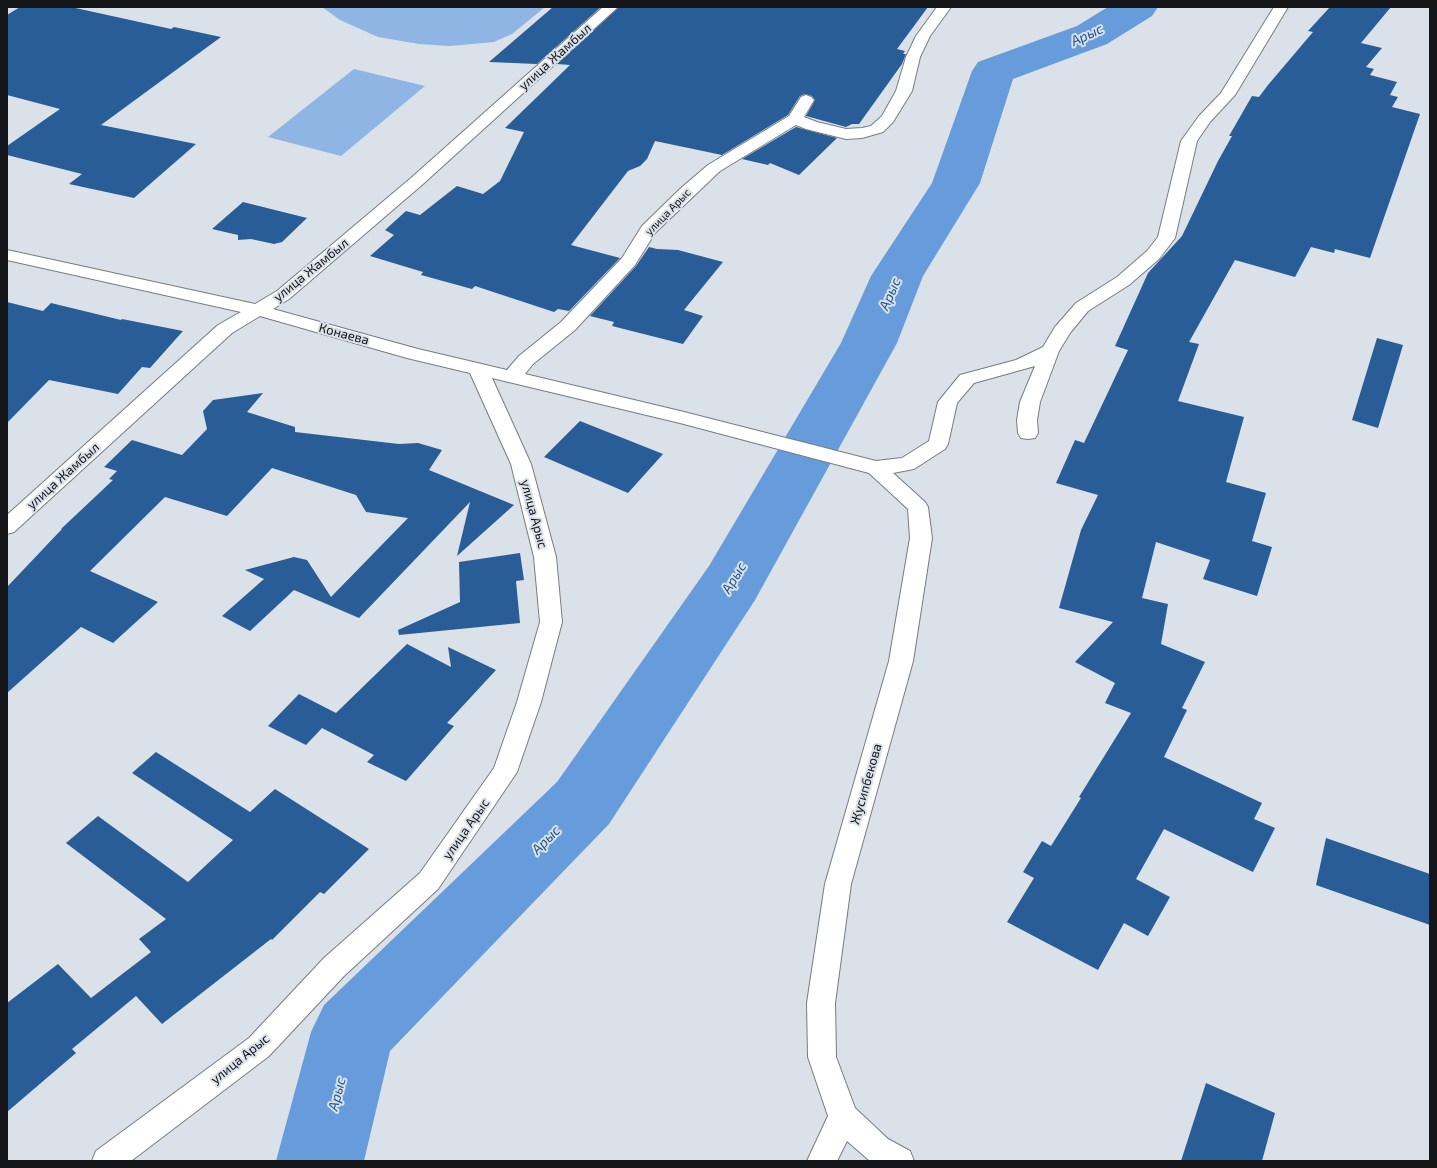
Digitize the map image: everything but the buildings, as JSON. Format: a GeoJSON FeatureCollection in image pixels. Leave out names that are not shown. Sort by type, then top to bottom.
{"type":"FeatureCollection","features":[{"type":"Feature","properties":{"kind":"street","name":"улица Жамбыл"},"geometry":{"type":"LineString","coordinates":[[7,527],[225,329],[283,296],[411,186],[611,7]]}},
{"type":"Feature","properties":{"kind":"street"},"geometry":{"type":"LineString","coordinates":[[795,119],[812,126],[846,134],[862,133],[877,129],[888,119],[904,91],[913,57],[923,36],[944,7]]}},
{"type":"Feature","properties":{"kind":"street"},"geometry":{"type":"LineString","coordinates":[[1028,433],[1027,420],[1030,402],[1050,351],[1062,331],[1082,307],[1123,281],[1153,255],[1166,238],[1189,141],[1204,119],[1227,95],[1281,7]]}},
{"type":"Feature","properties":{"kind":"street","name":"улица Арыс"},"geometry":{"type":"LineString","coordinates":[[512,377],[526,360],[568,326],[601,291],[629,261],[648,230],[686,192],[714,168],[795,119],[806,100]]}},
{"type":"Feature","properties":{"kind":"street","name":"Конаева"},"geometry":{"type":"LineString","coordinates":[[7,254],[257,310],[414,354],[680,417],[876,468]]}},
{"type":"Feature","properties":{"kind":"street"},"geometry":{"type":"LineString","coordinates":[[876,468],[907,464],[938,444],[948,402],[967,379],[998,372],[1023,364],[1050,351]]}},
{"type":"Feature","properties":{"kind":"street","name":"улица Арыс"},"geometry":{"type":"LineString","coordinates":[[107,1161],[259,1047],[334,967],[429,881],[505,772],[529,702],[551,622],[545,557],[521,464],[478,369]]}},
{"type":"Feature","properties":{"kind":"street","name":"Жусипбекова"},"geometry":{"type":"LineString","coordinates":[[843,1117],[822,1057],[821,1002],[838,884],[901,661],[921,538],[918,507],[876,468]]}},
{"type":"Feature","properties":{"kind":"street"},"geometry":{"type":"LineString","coordinates":[[822,1161],[843,1117],[877,1149],[899,1161]]}},
{"type":"Feature","properties":{"kind":"shaded area"},"geometry":{"type":"Polygon","coordinates":[[[322,7],[545,7],[512,34],[494,42],[450,46],[419,44],[378,37],[340,20],[322,7]]]}},
{"type":"Feature","properties":{"kind":"shaded area"},"geometry":{"type":"Polygon","coordinates":[[[354,69],[425,86],[341,156],[268,137],[354,69]]]}},
{"type":"Feature","properties":{"kind":"waterway","name":"Арыс"},"geometry":{"type":"LineString","coordinates":[[320,1161],[353,1032],[583,803],[732,583],[869,343],[897,276],[956,183],[994,71],[1092,35],[1137,7]]}}]}
